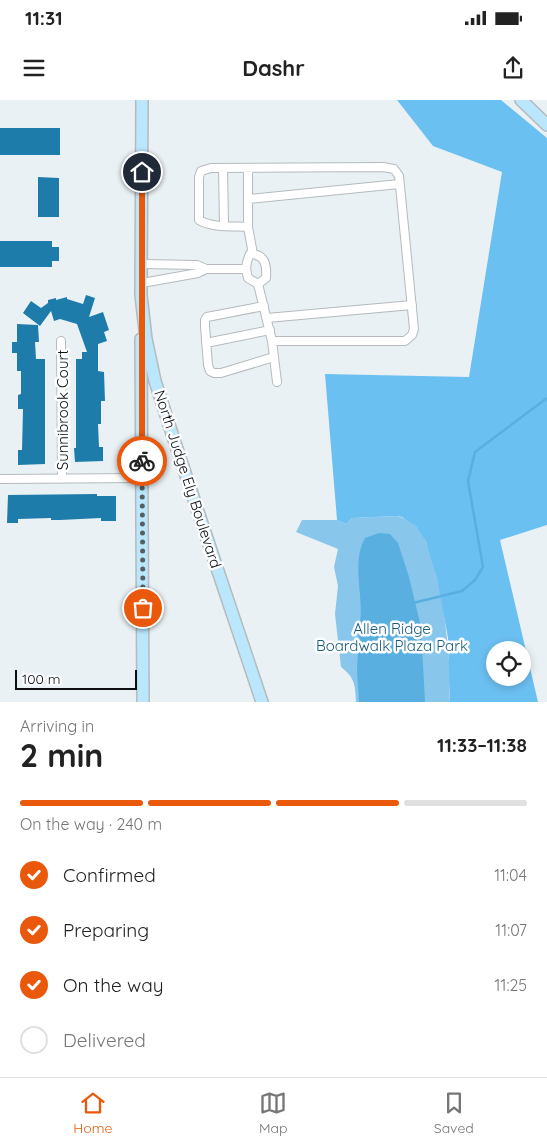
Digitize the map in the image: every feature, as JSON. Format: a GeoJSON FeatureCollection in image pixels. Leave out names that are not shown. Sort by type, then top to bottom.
{"type":"FeatureCollection","features":[{"type":"Feature","properties":{"kind":"street","name":"North Judge Ely Boulevard"},"geometry":{"type":"LineString","coordinates":[[142,100],[142,295],[146,340],[155,381],[262,702]]}},
{"type":"Feature","properties":{"kind":"street"},"geometry":{"type":"LineString","coordinates":[[521,100],[547,125]]}},
{"type":"Feature","properties":{"kind":"street"},"geometry":{"type":"LineString","coordinates":[[248,227],[204,223],[199,220],[199,177],[201,171],[206,168],[383,167],[394,169],[399,176],[414,329],[412,335],[405,341],[272,341]]}},
{"type":"Feature","properties":{"kind":"street"},"geometry":{"type":"LineString","coordinates":[[223,168],[224,225]]}},
{"type":"Feature","properties":{"kind":"street"},"geometry":{"type":"LineString","coordinates":[[248,168],[248,227],[254,254]]}},
{"type":"Feature","properties":{"kind":"street"},"geometry":{"type":"LineString","coordinates":[[248,199],[400,184]]}},
{"type":"Feature","properties":{"kind":"street"},"geometry":{"type":"LineString","coordinates":[[258,284],[266,278],[266,264],[263,258],[257,254],[250,254],[245,270],[248,278],[258,284],[270,330],[276,382]]}},
{"type":"Feature","properties":{"kind":"street"},"geometry":{"type":"LineString","coordinates":[[142,264],[197,265],[206,268],[245,270]]}},
{"type":"Feature","properties":{"kind":"street"},"geometry":{"type":"LineString","coordinates":[[142,283],[198,273],[206,268]]}},
{"type":"Feature","properties":{"kind":"street"},"geometry":{"type":"LineString","coordinates":[[142,295],[143,702]]}},
{"type":"Feature","properties":{"kind":"street"},"geometry":{"type":"LineString","coordinates":[[267,318],[412,305]]}},
{"type":"Feature","properties":{"kind":"street"},"geometry":{"type":"LineString","coordinates":[[264,306],[207,317],[204,320],[210,371],[214,374],[221,373],[274,357]]}},
{"type":"Feature","properties":{"kind":"street"},"geometry":{"type":"LineString","coordinates":[[206,343],[270,330]]}},
{"type":"Feature","properties":{"kind":"street","name":"Sunnibrook Court"},"geometry":{"type":"LineString","coordinates":[[61,341],[62,479]]}},
{"type":"Feature","properties":{"kind":"street"},"geometry":{"type":"LineString","coordinates":[[0,478],[142,478]]}},
{"type":"Feature","properties":{"kind":"green space","name":"Allen Ridge Boardwalk Plaza Park"},"geometry":{"type":"Polygon","coordinates":[[[396,516],[414,524],[424,539],[437,576],[445,619],[450,675],[450,702],[356,702],[353,682],[341,667],[335,614],[338,586],[334,567],[338,549],[296,532],[302,520],[337,520],[346,524],[352,518],[396,516]]]}},
{"type":"Feature","properties":{"kind":"shaded area"},"geometry":{"type":"Polygon","coordinates":[[[397,100],[501,100],[547,138],[547,525],[500,540],[524,641],[486,641],[486,686],[531,686],[531,672],[538,702],[450,702],[448,638],[437,578],[426,542],[416,526],[402,517],[352,518],[346,524],[337,520],[325,374],[469,377],[502,172],[433,146],[397,100]]]}},
{"type":"Feature","properties":{"kind":"shaded area"},"geometry":{"type":"Polygon","coordinates":[[[379,533],[390,534],[398,543],[409,577],[421,627],[425,702],[359,702],[357,670],[361,606],[358,571],[359,559],[365,538],[379,533]]]}},
{"type":"Feature","properties":{"kind":"building"},"geometry":{"type":"Polygon","coordinates":[[[0,128],[60,128],[60,155],[0,155],[0,128]]]}},
{"type":"Feature","properties":{"kind":"building"},"geometry":{"type":"Polygon","coordinates":[[[38,177],[59,178],[59,217],[38,217],[38,177]]]}},
{"type":"Feature","properties":{"kind":"building"},"geometry":{"type":"Polygon","coordinates":[[[0,241],[52,241],[52,247],[59,247],[59,261],[52,261],[52,267],[0,267],[0,241]]]}},
{"type":"Feature","properties":{"kind":"building"},"geometry":{"type":"Polygon","coordinates":[[[86,295],[95,298],[89,317],[103,312],[109,330],[104,332],[107,341],[98,344],[98,371],[104,372],[105,401],[101,401],[101,424],[98,424],[99,447],[103,447],[103,461],[75,462],[76,359],[82,359],[82,352],[87,352],[77,324],[60,319],[54,321],[51,311],[40,326],[23,313],[31,301],[41,308],[48,303],[48,300],[56,298],[56,300],[67,297],[67,299],[83,304],[86,295]]]}},
{"type":"Feature","properties":{"kind":"building"},"geometry":{"type":"Polygon","coordinates":[[[17,324],[38,325],[39,342],[35,342],[36,359],[45,359],[45,464],[18,465],[18,450],[22,450],[23,409],[18,409],[18,395],[21,394],[21,371],[17,371],[17,353],[12,353],[12,342],[17,342],[17,324]]]}},
{"type":"Feature","properties":{"kind":"building"},"geometry":{"type":"Polygon","coordinates":[[[97,494],[97,496],[116,496],[116,521],[101,521],[101,518],[51,520],[51,518],[18,519],[18,523],[7,523],[8,495],[97,494]]]}},
{"type":"Feature","properties":{"kind":"waterway"},"geometry":{"type":"LineString","coordinates":[[413,603],[462,591],[475,580],[483,567],[468,481],[475,452],[547,398]]}},
{"type":"Feature","properties":{"kind":"way so far"},"geometry":{"type":"LineString","coordinates":[[142,461],[143,608]]}},
{"type":"Feature","properties":{"kind":"route"},"geometry":{"type":"LineString","coordinates":[[142,172],[142,461]]}}]}
